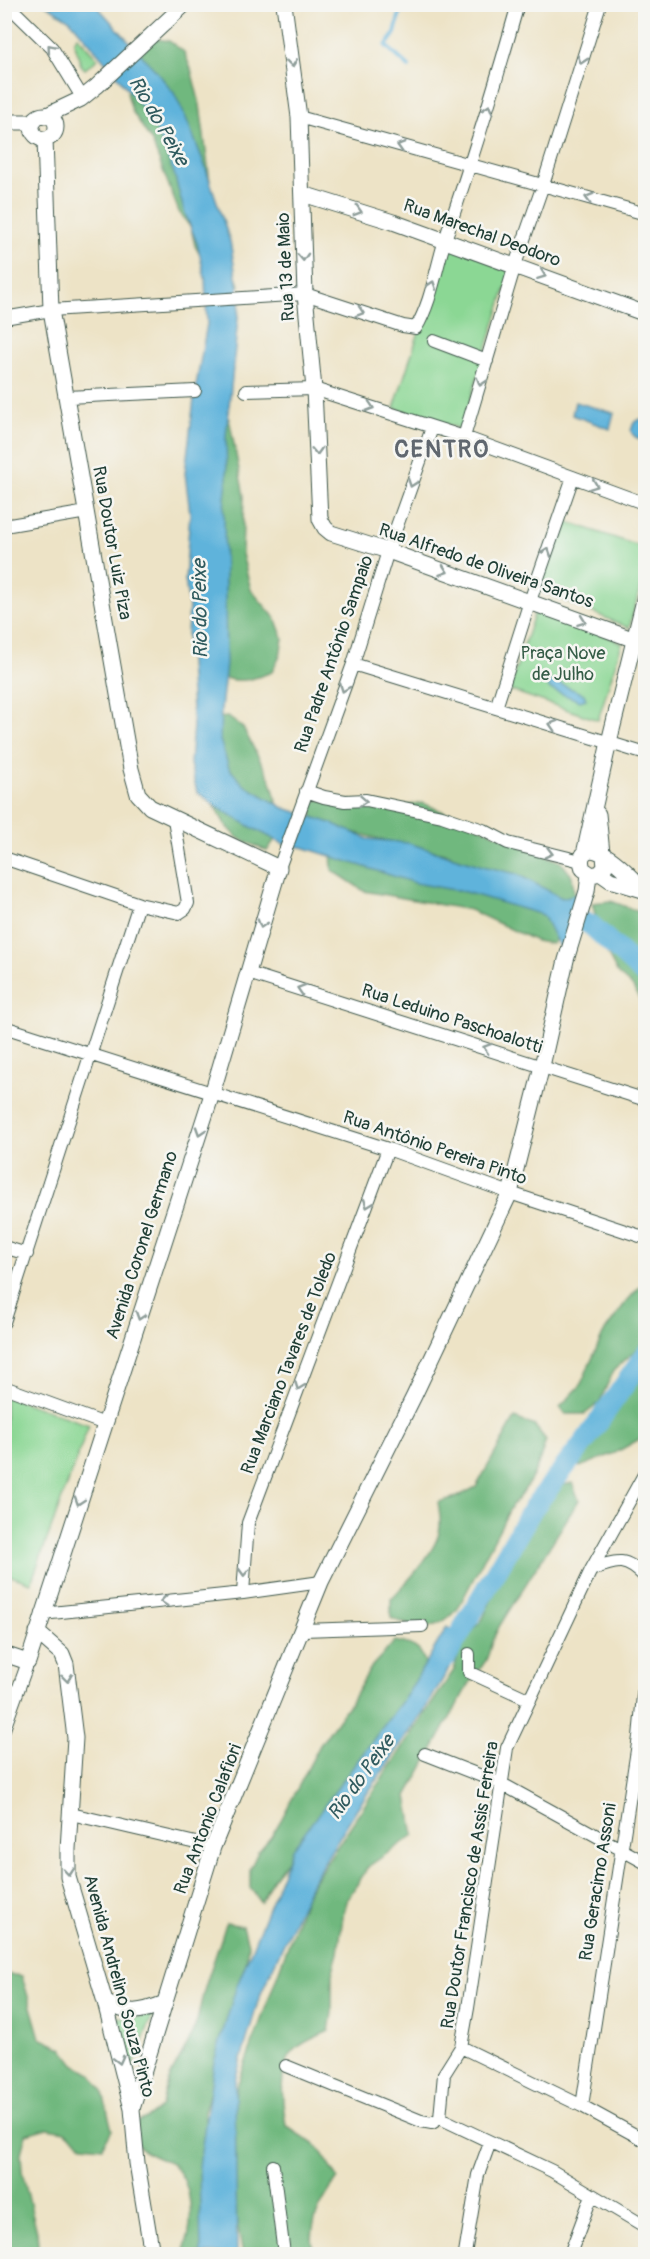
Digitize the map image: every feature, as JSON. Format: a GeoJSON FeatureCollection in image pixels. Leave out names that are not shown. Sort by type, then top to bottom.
{"type":"FeatureCollection","features":[{"type":"Feature","properties":{"kind":"street"},"geometry":{"type":"LineString","coordinates":[[7,4],[52,48],[82,98]]}},
{"type":"Feature","properties":{"kind":"street"},"geometry":{"type":"LineString","coordinates":[[4,132],[42,128],[97,86],[185,4]]}},
{"type":"Feature","properties":{"kind":"street","name":"Rua 13 de Maio"},"geometry":{"type":"LineString","coordinates":[[284,4],[299,117],[305,294],[315,389],[320,519],[325,528]]}},
{"type":"Feature","properties":{"kind":"street"},"geometry":{"type":"LineString","coordinates":[[4,318],[51,310],[305,294],[403,326],[416,328],[434,282],[445,240],[471,165],[518,4]]}},
{"type":"Feature","properties":{"kind":"street"},"geometry":{"type":"LineString","coordinates":[[464,437],[515,265],[543,185],[600,4]]}},
{"type":"Feature","properties":{"kind":"street"},"geometry":{"type":"LineString","coordinates":[[299,117],[645,213]]}},
{"type":"Feature","properties":{"kind":"street"},"geometry":{"type":"LineString","coordinates":[[4,122],[42,128]]}},
{"type":"Feature","properties":{"kind":"street","name":"Rua Doutor Luiz Piza"},"geometry":{"type":"LineString","coordinates":[[42,128],[51,310],[131,769],[138,794],[150,807],[174,819],[281,864]]}},
{"type":"Feature","properties":{"kind":"street","name":"Rua Marechal Deodoro"},"geometry":{"type":"LineString","coordinates":[[303,194],[445,240],[645,314]]}},
{"type":"Feature","properties":{"kind":"street"},"geometry":{"type":"LineString","coordinates":[[434,341],[487,361]]}},
{"type":"Feature","properties":{"kind":"street"},"geometry":{"type":"LineString","coordinates":[[246,391],[315,389],[464,437],[645,504]]}},
{"type":"Feature","properties":{"kind":"street"},"geometry":{"type":"LineString","coordinates":[[67,397],[195,392]]}},
{"type":"Feature","properties":{"kind":"street","name":"Rua Padre Antônio Sampaio"},"geometry":{"type":"LineString","coordinates":[[281,864],[432,428]]}},
{"type":"Feature","properties":{"kind":"street"},"geometry":{"type":"LineString","coordinates":[[496,708],[573,477]]}},
{"type":"Feature","properties":{"kind":"street"},"geometry":{"type":"LineString","coordinates":[[4,526],[87,512]]}},
{"type":"Feature","properties":{"kind":"street","name":"Rua Alfredo de Oliveira Santos"},"geometry":{"type":"LineString","coordinates":[[325,528],[331,533],[388,551],[635,640]]}},
{"type":"Feature","properties":{"kind":"street"},"geometry":{"type":"LineString","coordinates":[[603,854],[597,802],[645,592]]}},
{"type":"Feature","properties":{"kind":"street"},"geometry":{"type":"LineString","coordinates":[[352,664],[645,754]]}},
{"type":"Feature","properties":{"kind":"street"},"geometry":{"type":"LineString","coordinates":[[305,793],[345,801],[366,800],[441,816],[483,830],[508,843],[588,866],[610,880],[644,892]]}},
{"type":"Feature","properties":{"kind":"street","name":"Rua Antonio Calafiori"},"geometry":{"type":"LineString","coordinates":[[132,2109],[213,1847],[321,1582],[414,1396],[510,1193],[566,960],[587,891],[597,802]]}},
{"type":"Feature","properties":{"kind":"street"},"geometry":{"type":"LineString","coordinates":[[4,858],[139,904],[179,913],[188,903],[174,819]]}},
{"type":"Feature","properties":{"kind":"street"},"geometry":{"type":"LineString","coordinates":[[588,866],[594,850],[603,854],[615,862],[644,892]]}},
{"type":"Feature","properties":{"kind":"street","name":"Avenida Coronel Germano"},"geometry":{"type":"LineString","coordinates":[[28,1662],[212,1094],[281,864]]}},
{"type":"Feature","properties":{"kind":"street"},"geometry":{"type":"LineString","coordinates":[[4,1322],[139,904]]}},
{"type":"Feature","properties":{"kind":"street","name":"Rua Leduino Paschoalotti"},"geometry":{"type":"LineString","coordinates":[[248,973],[645,1100]]}},
{"type":"Feature","properties":{"kind":"street","name":"Rua Antônio Pereira Pinto"},"geometry":{"type":"LineString","coordinates":[[4,1027],[388,1149],[645,1238]]}},
{"type":"Feature","properties":{"kind":"street","name":"Rua Marciano Tavares de Toledo"},"geometry":{"type":"LineString","coordinates":[[243,1593],[248,1523],[388,1149]]}},
{"type":"Feature","properties":{"kind":"street"},"geometry":{"type":"LineString","coordinates":[[4,1247],[27,1254]]}},
{"type":"Feature","properties":{"kind":"street"},"geometry":{"type":"LineString","coordinates":[[4,1387],[105,1424]]}},
{"type":"Feature","properties":{"kind":"street","name":"Rua Doutor Francisco de Assis Ferreira"},"geometry":{"type":"LineString","coordinates":[[440,2118],[444,2074],[461,2047],[507,1748],[591,1570],[645,1471]]}},
{"type":"Feature","properties":{"kind":"street"},"geometry":{"type":"LineString","coordinates":[[645,1498],[645,1521]]}},
{"type":"Feature","properties":{"kind":"street"},"geometry":{"type":"LineString","coordinates":[[591,1570],[609,1563],[622,1562],[633,1564],[645,1578]]}},
{"type":"Feature","properties":{"kind":"street"},"geometry":{"type":"LineString","coordinates":[[42,1614],[243,1593],[321,1582]]}},
{"type":"Feature","properties":{"kind":"street"},"geometry":{"type":"LineString","coordinates":[[303,1630],[422,1626]]}},
{"type":"Feature","properties":{"kind":"street","name":"Avenida Andrelino Souza Pinto"},"geometry":{"type":"LineString","coordinates":[[37,1632],[62,1654],[66,1664],[75,1738],[68,1877],[105,2002],[132,2109],[137,2163],[152,2254]]}},
{"type":"Feature","properties":{"kind":"street"},"geometry":{"type":"LineString","coordinates":[[4,1654],[28,1662],[4,1729]]}},
{"type":"Feature","properties":{"kind":"street"},"geometry":{"type":"LineString","coordinates":[[469,1654],[469,1672],[530,1700]]}},
{"type":"Feature","properties":{"kind":"street","name":"Rua Geracimo Assoni"},"geometry":{"type":"LineString","coordinates":[[582,2106],[639,1737],[645,1664]]}},
{"type":"Feature","properties":{"kind":"street"},"geometry":{"type":"LineString","coordinates":[[425,1754],[502,1784],[645,1863]]}},
{"type":"Feature","properties":{"kind":"street"},"geometry":{"type":"LineString","coordinates":[[71,1814],[213,1847]]}},
{"type":"Feature","properties":{"kind":"street"},"geometry":{"type":"LineString","coordinates":[[105,2002],[119,2010],[132,2012],[149,2010],[165,2003]]}},
{"type":"Feature","properties":{"kind":"street","name":"Rua Doutor Francisco de Assis Ferreira"},"geometry":{"type":"LineString","coordinates":[[461,2047],[582,2106],[645,2141]]}},
{"type":"Feature","properties":{"kind":"street"},"geometry":{"type":"LineString","coordinates":[[286,2066],[421,2121],[432,2123],[440,2118],[552,2171],[645,2227]]}},
{"type":"Feature","properties":{"kind":"street"},"geometry":{"type":"LineString","coordinates":[[465,2254],[478,2175],[490,2142]]}},
{"type":"Feature","properties":{"kind":"street"},"geometry":{"type":"LineString","coordinates":[[273,2166],[284,2254]]}},
{"type":"Feature","properties":{"kind":"street"},"geometry":{"type":"LineString","coordinates":[[570,2254],[592,2195]]}},
{"type":"Feature","properties":{"kind":"green space"},"geometry":{"type":"Polygon","coordinates":[[[77,36],[98,59],[85,69],[81,65],[74,42],[77,36]]]}},
{"type":"Feature","properties":{"kind":"green space"},"geometry":{"type":"Polygon","coordinates":[[[152,38],[169,41],[184,52],[191,69],[200,105],[215,220],[239,285],[229,291],[214,280],[195,246],[191,228],[179,212],[152,142],[132,111],[127,93],[141,53],[152,38]]]}},
{"type":"Feature","properties":{"kind":"green space"},"geometry":{"type":"Polygon","coordinates":[[[448,243],[512,268],[461,429],[394,408],[448,243]]]}},
{"type":"Feature","properties":{"kind":"green space"},"geometry":{"type":"Polygon","coordinates":[[[219,399],[229,418],[244,496],[242,554],[251,590],[275,618],[283,638],[280,656],[272,672],[245,680],[218,676],[219,399]]]}},
{"type":"Feature","properties":{"kind":"green space","name":"Praça Nove de Julho"},"geometry":{"type":"Polygon","coordinates":[[[559,519],[645,548],[645,571],[629,628],[540,590],[559,519]]]}},
{"type":"Feature","properties":{"kind":"green space","name":"Praça Nove de Julho"},"geometry":{"type":"Polygon","coordinates":[[[537,605],[622,643],[598,720],[509,690],[537,605]]]}},
{"type":"Feature","properties":{"kind":"green space"},"geometry":{"type":"Polygon","coordinates":[[[228,717],[243,728],[271,781],[281,817],[278,835],[267,851],[238,838],[225,824],[215,807],[201,753],[210,719],[228,717]]]}},
{"type":"Feature","properties":{"kind":"green space"},"geometry":{"type":"Polygon","coordinates":[[[328,799],[402,806],[423,803],[561,862],[572,876],[574,893],[568,902],[450,854],[374,838],[314,819],[309,801],[328,799]]]}},
{"type":"Feature","properties":{"kind":"green space"},"geometry":{"type":"Polygon","coordinates":[[[331,851],[558,916],[561,927],[553,944],[536,941],[470,910],[364,891],[332,870],[331,851]]]}},
{"type":"Feature","properties":{"kind":"green space"},"geometry":{"type":"Polygon","coordinates":[[[611,901],[645,914],[645,1016],[642,1004],[633,987],[618,974],[602,940],[592,903],[611,901]]]}},
{"type":"Feature","properties":{"kind":"green space"},"geometry":{"type":"Polygon","coordinates":[[[645,1281],[645,1342],[614,1370],[599,1403],[585,1414],[565,1414],[560,1407],[580,1386],[603,1334],[626,1302],[645,1281]]]}},
{"type":"Feature","properties":{"kind":"green space"},"geometry":{"type":"Polygon","coordinates":[[[645,1362],[645,1436],[615,1453],[580,1467],[576,1448],[645,1362]]]}},
{"type":"Feature","properties":{"kind":"green space"},"geometry":{"type":"Polygon","coordinates":[[[5,1396],[89,1425],[31,1583],[5,1574],[5,1396]]]}},
{"type":"Feature","properties":{"kind":"green space"},"geometry":{"type":"Polygon","coordinates":[[[515,1418],[535,1426],[546,1440],[533,1475],[524,1491],[512,1505],[457,1610],[440,1623],[426,1628],[391,1618],[391,1599],[423,1563],[437,1539],[440,1525],[438,1502],[457,1497],[476,1487],[515,1418]]]}},
{"type":"Feature","properties":{"kind":"green space"},"geometry":{"type":"Polygon","coordinates":[[[572,1483],[579,1500],[500,1625],[487,1659],[466,1689],[407,1796],[414,1835],[369,1866],[348,1898],[332,1974],[332,2013],[329,2031],[299,2046],[286,2065],[282,2086],[286,2126],[318,2147],[338,2178],[317,2214],[312,2233],[314,2254],[243,2254],[233,2202],[233,2106],[237,2086],[305,1899],[313,1883],[454,1670],[459,1652],[469,1635],[482,1620],[538,1501],[548,1491],[572,1483]]]}},
{"type":"Feature","properties":{"kind":"green space"},"geometry":{"type":"Polygon","coordinates":[[[395,1641],[410,1645],[419,1651],[425,1661],[428,1676],[272,1880],[261,1902],[250,1888],[250,1869],[258,1852],[271,1837],[281,1820],[320,1745],[352,1700],[372,1666],[395,1641]]]}},
{"type":"Feature","properties":{"kind":"green space"},"geometry":{"type":"Polygon","coordinates":[[[226,1923],[243,1926],[248,1944],[246,1964],[204,2112],[210,2152],[208,2254],[182,2254],[190,2220],[189,2195],[185,2184],[173,2165],[140,2147],[128,2127],[148,2117],[162,2106],[171,2077],[196,2025],[204,1989],[226,1923]]]}},
{"type":"Feature","properties":{"kind":"green space"},"geometry":{"type":"Polygon","coordinates":[[[5,1974],[22,1976],[40,2038],[62,2048],[74,2064],[91,2074],[102,2089],[112,2130],[102,2147],[83,2145],[65,2131],[47,2128],[26,2134],[21,2153],[22,2171],[37,2232],[39,2254],[5,2254],[5,1974]]]}},
{"type":"Feature","properties":{"kind":"green space"},"geometry":{"type":"Polygon","coordinates":[[[153,2014],[129,2076],[113,2017],[133,2018],[153,2014]]]}},
{"type":"Feature","properties":{"kind":"water"},"geometry":{"type":"Polygon","coordinates":[[[46,5],[96,5],[174,93],[204,163],[230,241],[240,299],[226,436],[227,479],[224,508],[226,664],[220,740],[229,768],[244,785],[284,808],[331,823],[368,839],[408,843],[517,874],[562,898],[587,891],[566,960],[543,915],[465,892],[415,883],[302,847],[287,846],[217,807],[197,792],[190,764],[193,725],[187,633],[189,607],[185,580],[190,513],[185,473],[195,391],[207,324],[205,278],[197,243],[184,211],[174,173],[152,120],[70,20],[46,5]]]}},
{"type":"Feature","properties":{"kind":"water"},"geometry":{"type":"Polygon","coordinates":[[[575,402],[614,413],[610,429],[572,415],[575,402]]]}},
{"type":"Feature","properties":{"kind":"water"},"geometry":{"type":"Polygon","coordinates":[[[640,419],[645,420],[645,438],[643,439],[635,437],[631,431],[634,422],[640,419]]]}},
{"type":"Feature","properties":{"kind":"water"},"geometry":{"type":"Polygon","coordinates":[[[547,681],[584,694],[586,699],[580,701],[549,689],[547,681]]]}},
{"type":"Feature","properties":{"kind":"water"},"geometry":{"type":"Polygon","coordinates":[[[447,1627],[466,1640],[424,1711],[356,1810],[312,1882],[259,1998],[235,2080],[237,2254],[201,2254],[199,2166],[214,2062],[236,1988],[292,1849],[408,1693],[447,1627]]]}},
{"type":"Feature","properties":{"kind":"waterway"},"geometry":{"type":"LineString","coordinates":[[402,4],[395,33],[386,46],[409,67]]}},
{"type":"Feature","properties":{"kind":"waterway","name":"Rio do Peixe"},"geometry":{"type":"LineString","coordinates":[[561,911],[591,925],[646,976]]}},
{"type":"Feature","properties":{"kind":"waterway","name":"Rio do Peixe"},"geometry":{"type":"LineString","coordinates":[[445,1659],[533,1508],[585,1441],[646,1354]]}},
{"type":"Feature","properties":{"kind":"district","name":"CENTRO"},"geometry":{"type":"Point","coordinates":[442,449]}}]}
